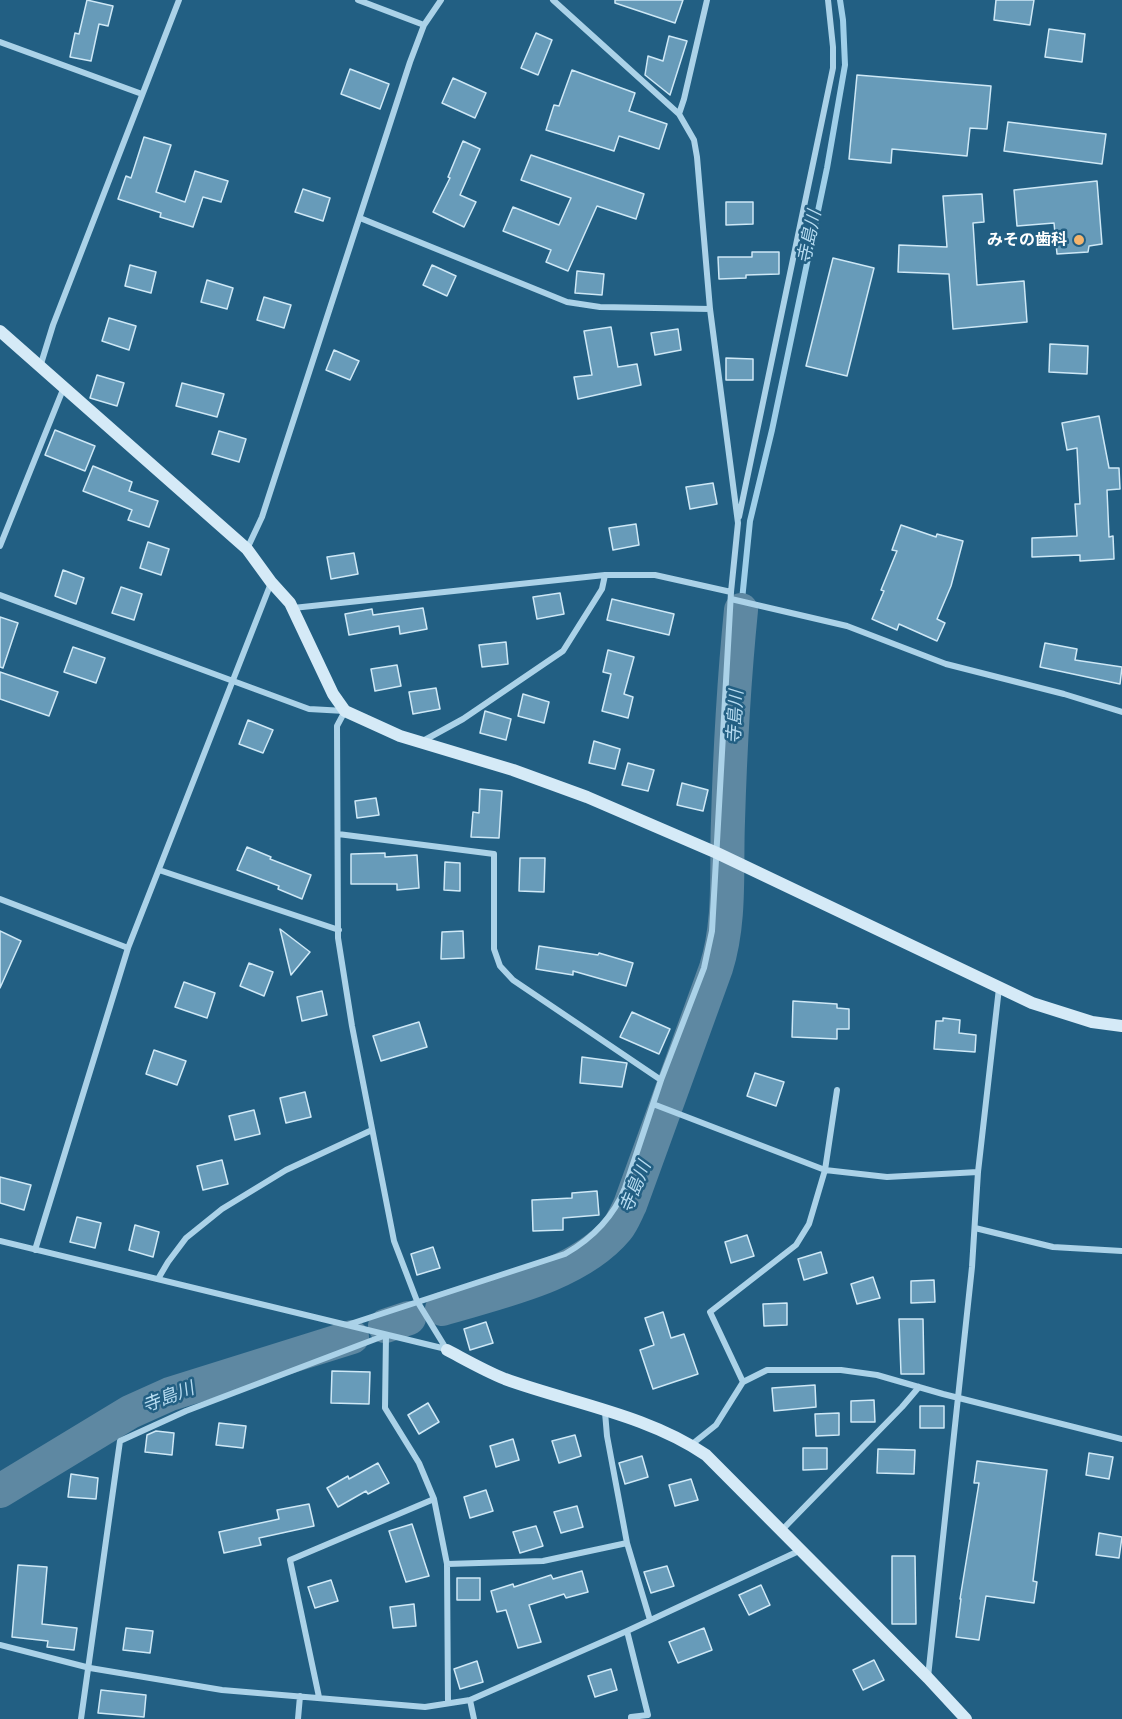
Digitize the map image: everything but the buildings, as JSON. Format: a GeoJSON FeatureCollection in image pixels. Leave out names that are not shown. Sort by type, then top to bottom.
{"type":"FeatureCollection","features":[{"type":"Feature","properties":{"kind":"street"},"geometry":{"type":"LineString","coordinates":[[40,367],[53,325],[179,0]]}},
{"type":"Feature","properties":{"kind":"street"},"geometry":{"type":"LineString","coordinates":[[358,0],[424,25]]}},
{"type":"Feature","properties":{"kind":"street"},"geometry":{"type":"LineString","coordinates":[[248,549],[262,517],[410,63],[424,25],[441,0]]}},
{"type":"Feature","properties":{"kind":"street"},"geometry":{"type":"LineString","coordinates":[[553,0],[679,114],[694,140],[710,309],[738,523]]}},
{"type":"Feature","properties":{"kind":"street"},"geometry":{"type":"LineString","coordinates":[[679,114],[707,0]]}},
{"type":"Feature","properties":{"kind":"street"},"geometry":{"type":"LineString","coordinates":[[347,1325],[565,1254],[594,1235],[619,1202],[657,1105],[661,1080],[706,961],[723,856],[738,523],[833,68],[828,0]]}},
{"type":"Feature","properties":{"kind":"street"},"geometry":{"type":"LineString","coordinates":[[0,42],[142,94]]}},
{"type":"Feature","properties":{"kind":"street"},"geometry":{"type":"LineString","coordinates":[[360,218],[567,302],[600,307],[710,309]]}},
{"type":"Feature","properties":{"kind":"street"},"geometry":{"type":"LineString","coordinates":[[0,331],[248,549],[293,608],[325,677],[345,711]]}},
{"type":"Feature","properties":{"kind":"street"},"geometry":{"type":"LineString","coordinates":[[0,546],[64,387]]}},
{"type":"Feature","properties":{"kind":"street"},"geometry":{"type":"LineString","coordinates":[[293,608],[605,576],[655,574],[747,601],[847,626],[946,664],[1064,694],[1122,712]]}},
{"type":"Feature","properties":{"kind":"street"},"geometry":{"type":"LineString","coordinates":[[421,742],[463,718],[563,651],[602,589],[605,576]]}},
{"type":"Feature","properties":{"kind":"street"},"geometry":{"type":"LineString","coordinates":[[35,1250],[128,948],[272,582]]}},
{"type":"Feature","properties":{"kind":"street"},"geometry":{"type":"LineString","coordinates":[[0,595],[309,709],[345,711],[370,724],[421,742],[554,784],[723,856],[1032,1003],[1092,1022],[1122,1026]]}},
{"type":"Feature","properties":{"kind":"street"},"geometry":{"type":"LineString","coordinates":[[345,711],[337,726],[338,938],[351,1026],[394,1241],[417,1301],[447,1350]]}},
{"type":"Feature","properties":{"kind":"street"},"geometry":{"type":"LineString","coordinates":[[338,834],[494,854],[494,949],[500,966],[513,980],[661,1080]]}},
{"type":"Feature","properties":{"kind":"street"},"geometry":{"type":"LineString","coordinates":[[159,870],[339,930]]}},
{"type":"Feature","properties":{"kind":"street"},"geometry":{"type":"LineString","coordinates":[[0,899],[128,948]]}},
{"type":"Feature","properties":{"kind":"street"},"geometry":{"type":"LineString","coordinates":[[928,1678],[975,1228],[978,1172],[999,988]]}},
{"type":"Feature","properties":{"kind":"street"},"geometry":{"type":"LineString","coordinates":[[743,1382],[710,1312],[796,1245],[809,1224],[825,1170],[837,1090]]}},
{"type":"Feature","properties":{"kind":"street"},"geometry":{"type":"LineString","coordinates":[[657,1105],[825,1170],[887,1177],[978,1172]]}},
{"type":"Feature","properties":{"kind":"street"},"geometry":{"type":"LineString","coordinates":[[158,1279],[186,1238],[222,1209],[286,1170],[372,1130]]}},
{"type":"Feature","properties":{"kind":"street"},"geometry":{"type":"LineString","coordinates":[[975,1228],[1053,1247],[1122,1251]]}},
{"type":"Feature","properties":{"kind":"street"},"geometry":{"type":"LineString","coordinates":[[0,1241],[447,1350],[505,1379],[656,1427],[691,1445],[718,1465],[966,1719]]}},
{"type":"Feature","properties":{"kind":"street"},"geometry":{"type":"LineString","coordinates":[[386,1335],[385,1408],[419,1463],[434,1500],[447,1564],[448,1703]]}},
{"type":"Feature","properties":{"kind":"street"},"geometry":{"type":"LineString","coordinates":[[81,1719],[90,1668],[120,1441],[186,1411],[386,1335]]}},
{"type":"Feature","properties":{"kind":"street"},"geometry":{"type":"LineString","coordinates":[[691,1445],[716,1425],[743,1382],[767,1370],[841,1370],[877,1375],[1122,1439]]}},
{"type":"Feature","properties":{"kind":"street"},"geometry":{"type":"LineString","coordinates":[[782,1530],[919,1387]]}},
{"type":"Feature","properties":{"kind":"street"},"geometry":{"type":"LineString","coordinates":[[605,1412],[607,1436],[627,1543],[650,1620]]}},
{"type":"Feature","properties":{"kind":"street"},"geometry":{"type":"LineString","coordinates":[[320,1697],[290,1560],[434,1500]]}},
{"type":"Feature","properties":{"kind":"street"},"geometry":{"type":"LineString","coordinates":[[447,1564],[543,1560],[627,1543]]}},
{"type":"Feature","properties":{"kind":"street"},"geometry":{"type":"LineString","coordinates":[[0,1645],[90,1668],[222,1690],[425,1707],[470,1700],[801,1551]]}},
{"type":"Feature","properties":{"kind":"street"},"geometry":{"type":"LineString","coordinates":[[627,1631],[648,1715],[631,1717],[631,1719]]}},
{"type":"Feature","properties":{"kind":"street"},"geometry":{"type":"LineString","coordinates":[[298,1719],[300,1696]]}},
{"type":"Feature","properties":{"kind":"street"},"geometry":{"type":"LineString","coordinates":[[470,1700],[474,1719]]}},
{"type":"Feature","properties":{"kind":"waterway","name":"寺島川"},"geometry":{"type":"LineString","coordinates":[[741,610],[750,521],[772,430],[827,168],[845,65],[840,0]]}},
{"type":"Feature","properties":{"kind":"waterway","name":"寺島川"},"geometry":{"type":"LineString","coordinates":[[442,1309],[512,1289],[581,1259],[601,1245],[617,1229],[630,1205],[721,950],[726,913],[731,742],[741,610]]}},
{"type":"Feature","properties":{"kind":"waterway","name":"寺島川"},"geometry":{"type":"LineString","coordinates":[[385,1326],[409,1318]]}},
{"type":"Feature","properties":{"kind":"waterway","name":"寺島川"},"geometry":{"type":"LineString","coordinates":[[0,1491],[130,1412],[170,1394],[352,1337]]}},
{"type":"Feature","properties":{"kind":"place","name":"みその歯科"},"geometry":{"type":"Point","coordinates":[1079,240]}}]}
